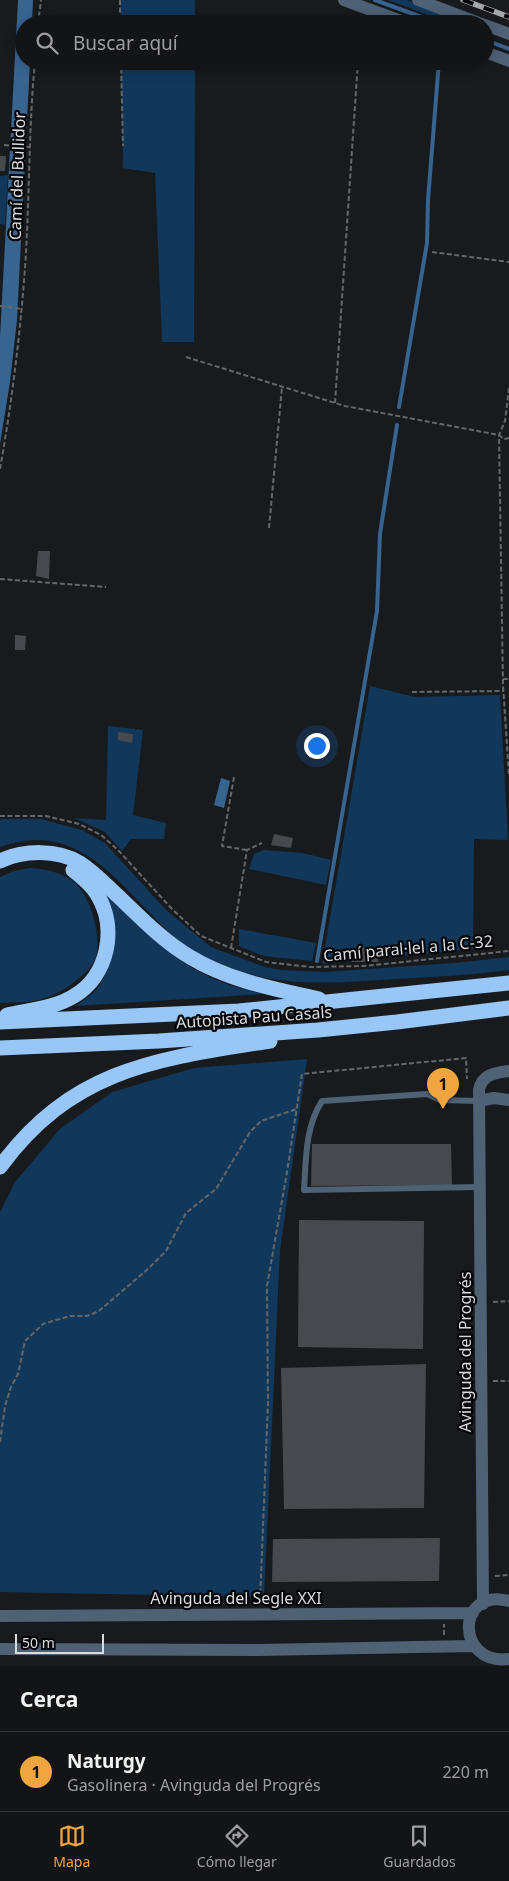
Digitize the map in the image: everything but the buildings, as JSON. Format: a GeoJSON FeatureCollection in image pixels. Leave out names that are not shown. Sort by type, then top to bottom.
{"type":"FeatureCollection","features":[{"type":"Feature","properties":{"kind":"highway"},"geometry":{"type":"LineString","coordinates":[[0,1016],[52,1004],[74,996],[95,976],[102,963],[106,948],[108,935],[107,921],[104,908],[97,894],[87,881],[73,870],[35,853]]}},
{"type":"Feature","properties":{"kind":"highway"},"geometry":{"type":"LineString","coordinates":[[0,861],[35,853],[60,855],[80,863],[104,882],[164,938],[189,957],[210,968],[248,982],[330,1002]]}},
{"type":"Feature","properties":{"kind":"highway","name":"Autopista Pau Casals"},"geometry":{"type":"LineString","coordinates":[[0,1022],[239,1011],[509,982]]}},
{"type":"Feature","properties":{"kind":"highway","name":"Autopista Pau Casals"},"geometry":{"type":"LineString","coordinates":[[0,1048],[159,1042],[318,1030],[509,1008]]}},
{"type":"Feature","properties":{"kind":"highway"},"geometry":{"type":"LineString","coordinates":[[0,1167],[14,1148],[53,1112],[91,1086],[110,1077],[162,1060],[199,1052],[280,1040],[318,1030]]}},
{"type":"Feature","properties":{"kind":"street"},"geometry":{"type":"LineString","coordinates":[[344,0],[385,15]]}},
{"type":"Feature","properties":{"kind":"street"},"geometry":{"type":"LineString","coordinates":[[418,0],[459,15]]}},
{"type":"Feature","properties":{"kind":"street"},"geometry":{"type":"LineString","coordinates":[[494,28],[509,34]]}},
{"type":"Feature","properties":{"kind":"street"},"geometry":{"type":"LineString","coordinates":[[494,55],[509,61]]}},
{"type":"Feature","properties":{"kind":"street","name":"Avinguda del Progrés"},"geometry":{"type":"LineString","coordinates":[[483,1604],[480,1082],[483,1078],[492,1074],[509,1071]]}},
{"type":"Feature","properties":{"kind":"street"},"geometry":{"type":"LineString","coordinates":[[480,1100],[494,1098],[509,1100]]}},
{"type":"Feature","properties":{"kind":"street"},"geometry":{"type":"LineString","coordinates":[[508,1662],[491,1663],[480,1655],[472,1646],[468,1632],[469,1622],[473,1613],[483,1604],[495,1599],[509,1601]]}},
{"type":"Feature","properties":{"kind":"street","name":"Avinguda del Segle XXI"},"geometry":{"type":"LineString","coordinates":[[0,1616],[473,1613]]}},
{"type":"Feature","properties":{"kind":"street"},"geometry":{"type":"LineString","coordinates":[[0,1649],[258,1650],[472,1646]]}},
{"type":"Feature","properties":{"kind":"lane"},"geometry":{"type":"LineString","coordinates":[[480,1100],[440,1100],[427,1094],[322,1101],[316,1110],[308,1138],[304,1190],[480,1186]]}},
{"type":"Feature","properties":{"kind":"path"},"geometry":{"type":"LineString","coordinates":[[39,15],[41,0]]}},
{"type":"Feature","properties":{"kind":"path"},"geometry":{"type":"LineString","coordinates":[[120,0],[120,15]]}},
{"type":"Feature","properties":{"kind":"path","name":"Camí del Bullidor"},"geometry":{"type":"LineString","coordinates":[[0,469],[7,428],[24,280],[29,147],[34,70]]}},
{"type":"Feature","properties":{"kind":"path"},"geometry":{"type":"LineString","coordinates":[[121,70],[123,146]]}},
{"type":"Feature","properties":{"kind":"path"},"geometry":{"type":"LineString","coordinates":[[335,403],[357,70]]}},
{"type":"Feature","properties":{"kind":"path"},"geometry":{"type":"LineString","coordinates":[[4,145],[29,147]]}},
{"type":"Feature","properties":{"kind":"path"},"geometry":{"type":"LineString","coordinates":[[432,252],[509,262]]}},
{"type":"Feature","properties":{"kind":"path"},"geometry":{"type":"LineString","coordinates":[[0,306],[20,309]]}},
{"type":"Feature","properties":{"kind":"path"},"geometry":{"type":"LineString","coordinates":[[186,357],[335,403],[499,435],[504,439],[509,438]]}},
{"type":"Feature","properties":{"kind":"path"},"geometry":{"type":"LineString","coordinates":[[269,528],[282,387]]}},
{"type":"Feature","properties":{"kind":"path"},"geometry":{"type":"LineString","coordinates":[[509,388],[505,421],[499,435],[503,679],[509,776]]}},
{"type":"Feature","properties":{"kind":"path"},"geometry":{"type":"LineString","coordinates":[[0,579],[106,588]]}},
{"type":"Feature","properties":{"kind":"path"},"geometry":{"type":"LineString","coordinates":[[503,679],[509,679]]}},
{"type":"Feature","properties":{"kind":"path"},"geometry":{"type":"LineString","coordinates":[[412,692],[504,691]]}},
{"type":"Feature","properties":{"kind":"path"},"geometry":{"type":"LineString","coordinates":[[234,777],[222,846],[247,850],[262,843]]}},
{"type":"Feature","properties":{"kind":"path","name":"Camí paral·lel a la C-32"},"geometry":{"type":"LineString","coordinates":[[0,816],[46,816],[78,824],[102,835],[172,909],[201,936],[266,962],[310,967],[364,966],[509,951]]}},
{"type":"Feature","properties":{"kind":"path"},"geometry":{"type":"LineString","coordinates":[[231,948],[247,850]]}},
{"type":"Feature","properties":{"kind":"path"},"geometry":{"type":"LineString","coordinates":[[260,1601],[268,1403],[267,1286],[288,1172],[302,1074],[466,1058],[467,1079]]}},
{"type":"Feature","properties":{"kind":"path"},"geometry":{"type":"LineString","coordinates":[[0,1442],[5,1406],[11,1387],[18,1374],[25,1341],[43,1324],[70,1316],[87,1316],[99,1312],[166,1251],[186,1213],[216,1189],[250,1132],[261,1121],[297,1109]]}},
{"type":"Feature","properties":{"kind":"path"},"geometry":{"type":"LineString","coordinates":[[481,1302],[509,1301]]}},
{"type":"Feature","properties":{"kind":"path"},"geometry":{"type":"LineString","coordinates":[[481,1382],[509,1382]]}},
{"type":"Feature","properties":{"kind":"path"},"geometry":{"type":"LineString","coordinates":[[444,1613],[444,1646]]}},
{"type":"Feature","properties":{"kind":"shaded area"},"geometry":{"type":"Polygon","coordinates":[[[18,0],[33,0],[32,15],[17,15],[18,0]]]}},
{"type":"Feature","properties":{"kind":"shaded area"},"geometry":{"type":"Polygon","coordinates":[[[120,0],[195,0],[195,15],[121,15],[120,0]]]}},
{"type":"Feature","properties":{"kind":"shaded area"},"geometry":{"type":"Polygon","coordinates":[[[388,0],[407,0],[447,15],[428,15],[388,0]]]}},
{"type":"Feature","properties":{"kind":"shaded area"},"geometry":{"type":"Polygon","coordinates":[[[15,56],[15,70],[30,70],[17,320],[0,444],[0,337],[15,56]]]}},
{"type":"Feature","properties":{"kind":"shaded area"},"geometry":{"type":"Polygon","coordinates":[[[121,70],[195,70],[194,342],[162,342],[155,173],[123,168],[121,70]]]}},
{"type":"Feature","properties":{"kind":"shaded area"},"geometry":{"type":"Polygon","coordinates":[[[8,175],[5,225],[0,224],[0,176],[8,175]]]}},
{"type":"Feature","properties":{"kind":"shaded area"},"geometry":{"type":"Polygon","coordinates":[[[370,686],[415,697],[500,695],[508,840],[474,839],[473,949],[322,964],[370,686]]]}},
{"type":"Feature","properties":{"kind":"shaded area"},"geometry":{"type":"Polygon","coordinates":[[[108,726],[143,730],[133,815],[166,823],[164,839],[131,839],[122,851],[105,832],[74,818],[106,820],[108,726]]]}},
{"type":"Feature","properties":{"kind":"shaded area"},"geometry":{"type":"Polygon","coordinates":[[[221,778],[230,781],[224,808],[214,805],[221,778]]]}},
{"type":"Feature","properties":{"kind":"shaded area"},"geometry":{"type":"Polygon","coordinates":[[[41,819],[82,830],[105,843],[166,910],[211,947],[265,967],[281,970],[324,972],[455,963],[509,957],[509,970],[438,977],[349,982],[304,982],[258,976],[236,970],[200,955],[182,943],[158,922],[120,882],[79,851],[56,842],[30,840],[0,847],[0,820],[41,819]]]}},
{"type":"Feature","properties":{"kind":"shaded area"},"geometry":{"type":"Polygon","coordinates":[[[264,850],[303,853],[331,860],[326,885],[249,869],[254,854],[264,850]]]}},
{"type":"Feature","properties":{"kind":"shaded area"},"geometry":{"type":"Polygon","coordinates":[[[30,868],[58,873],[73,881],[80,888],[86,897],[94,921],[97,934],[96,957],[92,965],[82,976],[56,994],[32,1001],[0,1003],[0,877],[14,871],[30,868]]]}},
{"type":"Feature","properties":{"kind":"shaded area"},"geometry":{"type":"Polygon","coordinates":[[[104,891],[154,940],[181,961],[218,981],[264,994],[76,1006],[97,989],[112,954],[114,941],[113,914],[104,891]]]}},
{"type":"Feature","properties":{"kind":"shaded area"},"geometry":{"type":"Polygon","coordinates":[[[239,929],[316,943],[312,961],[263,956],[239,946],[239,929]]]}},
{"type":"Feature","properties":{"kind":"shaded area"},"geometry":{"type":"Polygon","coordinates":[[[307,1059],[280,1251],[264,1597],[0,1592],[0,1212],[15,1182],[60,1129],[112,1092],[194,1068],[307,1059]]]}},
{"type":"Feature","properties":{"kind":"waterway"},"geometry":{"type":"LineString","coordinates":[[375,0],[416,15]]}},
{"type":"Feature","properties":{"kind":"waterway"},"geometry":{"type":"LineString","coordinates":[[494,43],[509,49]]}},
{"type":"Feature","properties":{"kind":"waterway"},"geometry":{"type":"LineString","coordinates":[[399,407],[427,243],[428,200],[438,70]]}},
{"type":"Feature","properties":{"kind":"waterway"},"geometry":{"type":"LineString","coordinates":[[317,961],[377,611],[380,534],[397,425]]}},
{"type":"Feature","properties":{"kind":"railway"},"geometry":{"type":"LineString","coordinates":[[463,0],[509,17]]}},
{"type":"Feature","properties":{"kind":"place","name":"Naturgy"},"geometry":{"type":"Point","coordinates":[443,1109]}}]}
